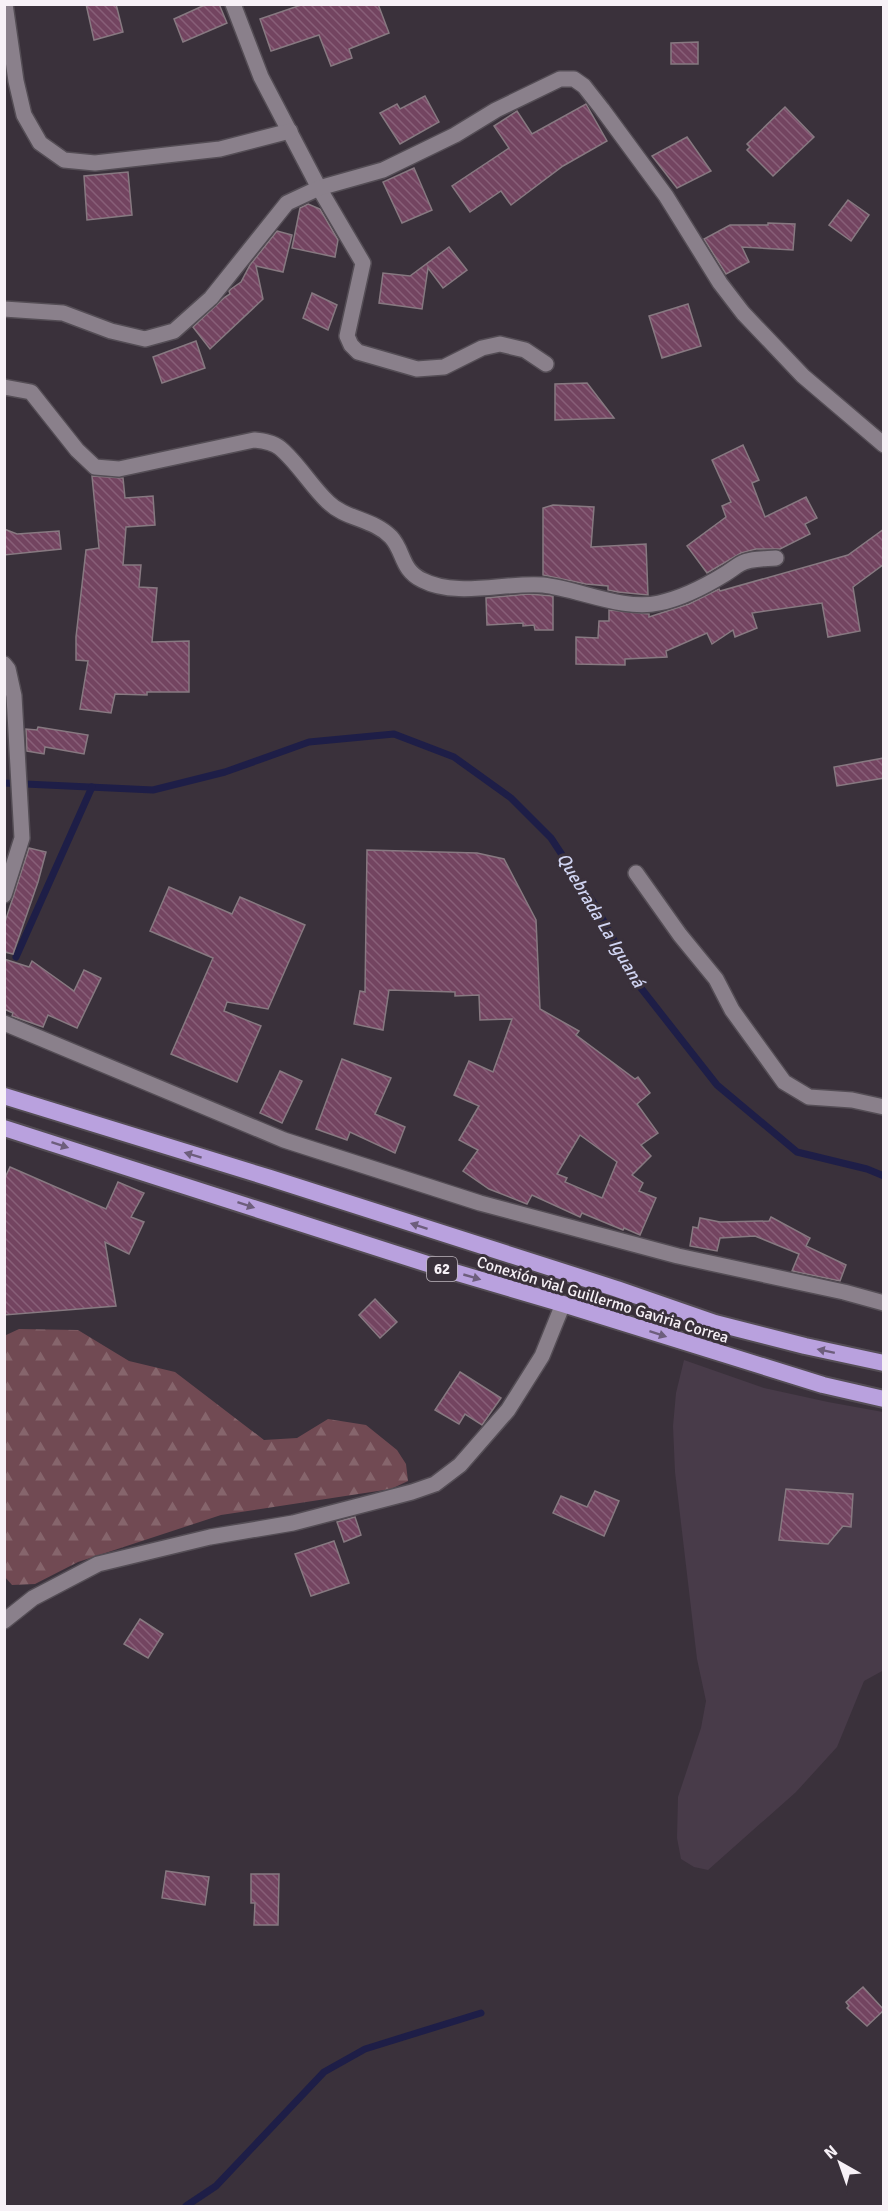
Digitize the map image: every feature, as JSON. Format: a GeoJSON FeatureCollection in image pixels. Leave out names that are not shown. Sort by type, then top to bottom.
{"type":"FeatureCollection","features":[{"type":"Feature","properties":{"kind":"highway","name":"Conexión vial Guillermo Gaviria Correa"},"geometry":{"type":"LineString","coordinates":[[4,1096],[270,1178],[617,1289],[715,1323],[884,1363]]}},
{"type":"Feature","properties":{"kind":"highway","name":"Conexión vial Guillermo Gaviria Correa"},"geometry":{"type":"LineString","coordinates":[[4,1128],[434,1266],[812,1382],[884,1399]]}},
{"type":"Feature","properties":{"kind":"street"},"geometry":{"type":"LineString","coordinates":[[5,4],[16,81],[24,115],[40,143],[64,160],[95,163],[220,149],[290,131]]}},
{"type":"Feature","properties":{"kind":"street"},"geometry":{"type":"LineString","coordinates":[[233,4],[261,77],[319,188],[363,263],[347,336],[351,345],[358,352],[417,369],[444,367],[482,348],[500,344],[525,350],[546,364]]}},
{"type":"Feature","properties":{"kind":"street"},"geometry":{"type":"LineString","coordinates":[[4,309],[63,313],[111,331],[145,339],[174,332],[211,298],[286,203],[319,188],[383,170],[560,79],[574,79],[584,86],[666,196],[720,283],[743,313],[803,376],[884,445]]}},
{"type":"Feature","properties":{"kind":"street"},"geometry":{"type":"LineString","coordinates":[[4,387],[31,392],[77,450],[95,466],[119,469],[254,440],[267,441],[279,447],[329,504],[384,531],[393,539],[411,573],[422,581],[450,589],[542,585],[631,604],[657,604],[702,588],[740,564],[776,558]]}},
{"type":"Feature","properties":{"kind":"street"},"geometry":{"type":"LineString","coordinates":[[4,664],[8,669],[14,696],[22,838],[4,895]]}},
{"type":"Feature","properties":{"kind":"street"},"geometry":{"type":"LineString","coordinates":[[636,873],[680,935],[716,979],[732,1010],[784,1082],[809,1096],[852,1100],[884,1107]]}},
{"type":"Feature","properties":{"kind":"street"},"geometry":{"type":"LineString","coordinates":[[4,1023],[284,1140],[480,1203],[678,1256],[844,1292],[884,1303]]}},
{"type":"Feature","properties":{"kind":"street"},"geometry":{"type":"LineString","coordinates":[[4,1621],[33,1598],[98,1564],[210,1537],[293,1523],[435,1484],[460,1465],[508,1410],[542,1356],[563,1304]]}},
{"type":"Feature","properties":{"kind":"shaded area"},"geometry":{"type":"Polygon","coordinates":[[[684,1360],[764,1388],[883,1412],[884,1670],[864,1681],[837,1747],[796,1792],[708,1870],[694,1867],[681,1859],[677,1838],[678,1797],[701,1728],[706,1701],[697,1659],[675,1472],[673,1426],[676,1393],[684,1360]]]}},
{"type":"Feature","properties":{"kind":"green space"},"geometry":{"type":"Polygon","coordinates":[[[19,1329],[78,1330],[129,1361],[175,1372],[264,1440],[297,1438],[328,1419],[366,1425],[397,1450],[406,1464],[408,1481],[391,1489],[221,1515],[78,1562],[35,1584],[12,1585],[4,1576],[4,1336],[19,1329]]]}},
{"type":"Feature","properties":{"kind":"building"},"geometry":{"type":"Polygon","coordinates":[[[86,4],[116,4],[123,32],[94,40],[86,4]]]}},
{"type":"Feature","properties":{"kind":"building"},"geometry":{"type":"Polygon","coordinates":[[[207,4],[219,4],[227,23],[183,42],[174,19],[207,4]]]}},
{"type":"Feature","properties":{"kind":"building"},"geometry":{"type":"Polygon","coordinates":[[[304,4],[378,4],[389,33],[349,49],[352,58],[331,66],[319,35],[271,51],[260,19],[304,4]]]}},
{"type":"Feature","properties":{"kind":"building"},"geometry":{"type":"Polygon","coordinates":[[[698,42],[698,64],[671,64],[671,43],[698,42]]]}},
{"type":"Feature","properties":{"kind":"building"},"geometry":{"type":"Polygon","coordinates":[[[425,96],[439,122],[400,144],[380,113],[397,104],[400,109],[425,96]]]}},
{"type":"Feature","properties":{"kind":"building"},"geometry":{"type":"Polygon","coordinates":[[[586,104],[607,141],[563,166],[511,205],[501,191],[470,212],[452,186],[509,148],[494,126],[517,111],[532,134],[586,104]]]}},
{"type":"Feature","properties":{"kind":"building"},"geometry":{"type":"Polygon","coordinates":[[[785,107],[814,137],[773,176],[747,150],[750,147],[747,144],[785,107]]]}},
{"type":"Feature","properties":{"kind":"building"},"geometry":{"type":"Polygon","coordinates":[[[687,137],[711,171],[677,188],[652,156],[687,137]]]}},
{"type":"Feature","properties":{"kind":"building"},"geometry":{"type":"Polygon","coordinates":[[[414,168],[432,210],[402,223],[383,182],[414,168]]]}},
{"type":"Feature","properties":{"kind":"building"},"geometry":{"type":"Polygon","coordinates":[[[128,172],[132,215],[87,220],[84,176],[128,172]]]}},
{"type":"Feature","properties":{"kind":"building"},"geometry":{"type":"Polygon","coordinates":[[[848,200],[869,215],[851,241],[829,225],[848,200]]]}},
{"type":"Feature","properties":{"kind":"building"},"geometry":{"type":"Polygon","coordinates":[[[308,204],[320,209],[338,240],[335,257],[292,248],[300,208],[308,204]]]}},
{"type":"Feature","properties":{"kind":"building"},"geometry":{"type":"Polygon","coordinates":[[[768,223],[795,224],[793,250],[742,247],[749,262],[726,274],[704,239],[730,225],[768,225],[768,223]]]}},
{"type":"Feature","properties":{"kind":"building"},"geometry":{"type":"Polygon","coordinates":[[[277,231],[292,235],[283,272],[256,266],[263,299],[210,349],[193,327],[241,282],[250,265],[277,231]]]}},
{"type":"Feature","properties":{"kind":"building"},"geometry":{"type":"Polygon","coordinates":[[[449,247],[467,270],[443,288],[428,268],[422,309],[379,303],[383,273],[410,276],[449,247]]]}},
{"type":"Feature","properties":{"kind":"building"},"geometry":{"type":"Polygon","coordinates":[[[312,293],[337,305],[328,330],[303,318],[312,293]]]}},
{"type":"Feature","properties":{"kind":"building"},"geometry":{"type":"Polygon","coordinates":[[[688,304],[701,346],[662,358],[649,316],[688,304]]]}},
{"type":"Feature","properties":{"kind":"building"},"geometry":{"type":"Polygon","coordinates":[[[196,341],[205,368],[162,383],[153,357],[196,341]]]}},
{"type":"Feature","properties":{"kind":"building"},"geometry":{"type":"Polygon","coordinates":[[[587,383],[614,418],[555,420],[555,384],[587,383]]]}},
{"type":"Feature","properties":{"kind":"building"},"geometry":{"type":"Polygon","coordinates":[[[743,445],[759,480],[752,483],[765,517],[806,497],[817,518],[805,524],[810,534],[780,549],[756,549],[741,553],[707,573],[687,546],[726,517],[722,506],[731,502],[712,460],[743,445]]]}},
{"type":"Feature","properties":{"kind":"building"},"geometry":{"type":"Polygon","coordinates":[[[92,476],[123,478],[125,498],[153,496],[155,525],[126,527],[123,565],[141,565],[139,587],[157,588],[152,642],[189,641],[189,692],[147,692],[147,695],[115,694],[111,713],[80,709],[88,661],[76,660],[76,637],[86,550],[99,548],[92,476]]]}},
{"type":"Feature","properties":{"kind":"building"},"geometry":{"type":"Polygon","coordinates":[[[553,505],[594,507],[591,547],[646,544],[648,595],[618,592],[608,590],[608,586],[543,575],[543,508],[553,505]]]}},
{"type":"Feature","properties":{"kind":"building"},"geometry":{"type":"Polygon","coordinates":[[[4,529],[17,534],[59,531],[61,549],[4,555],[4,529]]]}},
{"type":"Feature","properties":{"kind":"building"},"geometry":{"type":"Polygon","coordinates":[[[884,529],[884,564],[853,587],[860,631],[828,637],[822,603],[752,613],[757,628],[735,637],[733,630],[712,644],[707,633],[666,651],[667,657],[625,659],[625,665],[576,664],[576,637],[598,638],[599,621],[609,621],[609,610],[649,614],[649,617],[689,604],[719,589],[720,591],[848,555],[884,529]]]}},
{"type":"Feature","properties":{"kind":"building"},"geometry":{"type":"Polygon","coordinates":[[[528,594],[553,596],[553,630],[535,630],[534,625],[523,626],[523,623],[487,625],[486,598],[528,594]]]}},
{"type":"Feature","properties":{"kind":"building"},"geometry":{"type":"Polygon","coordinates":[[[38,727],[88,735],[84,754],[45,747],[44,754],[27,751],[26,729],[37,730],[38,727]]]}},
{"type":"Feature","properties":{"kind":"building"},"geometry":{"type":"Polygon","coordinates":[[[884,758],[884,778],[837,786],[834,767],[884,758]]]}},
{"type":"Feature","properties":{"kind":"building"},"geometry":{"type":"Polygon","coordinates":[[[29,848],[46,852],[13,954],[4,952],[4,925],[29,848]]]}},
{"type":"Feature","properties":{"kind":"building"},"geometry":{"type":"Polygon","coordinates":[[[367,850],[477,853],[504,859],[536,920],[540,1009],[579,1031],[576,1035],[635,1079],[638,1077],[650,1093],[637,1104],[658,1133],[641,1145],[651,1156],[632,1175],[643,1183],[639,1191],[656,1198],[640,1235],[582,1213],[580,1217],[532,1195],[527,1204],[489,1189],[463,1171],[478,1150],[459,1140],[479,1106],[454,1095],[469,1061],[493,1072],[512,1019],[480,1020],[479,995],[455,996],[455,992],[389,990],[383,1030],[354,1024],[360,991],[365,992],[367,850]],[[580,1135],[557,1174],[567,1178],[565,1182],[602,1198],[617,1162],[580,1135]]]}},
{"type":"Feature","properties":{"kind":"building"},"geometry":{"type":"Polygon","coordinates":[[[169,887],[232,914],[240,897],[305,925],[268,1009],[227,1002],[224,1011],[261,1026],[237,1082],[171,1054],[213,958],[150,931],[169,887]]]}},
{"type":"Feature","properties":{"kind":"building"},"geometry":{"type":"Polygon","coordinates":[[[4,959],[29,967],[32,961],[74,991],[84,970],[101,978],[77,1028],[48,1015],[43,1027],[12,1016],[13,1013],[4,1009],[4,959]]]}},
{"type":"Feature","properties":{"kind":"building"},"geometry":{"type":"Polygon","coordinates":[[[342,1059],[391,1078],[375,1114],[405,1127],[395,1153],[350,1132],[347,1140],[316,1129],[342,1059]]]}},
{"type":"Feature","properties":{"kind":"building"},"geometry":{"type":"Polygon","coordinates":[[[280,1071],[302,1081],[282,1123],[260,1113],[280,1071]]]}},
{"type":"Feature","properties":{"kind":"building"},"geometry":{"type":"Polygon","coordinates":[[[10,1167],[106,1209],[118,1182],[144,1193],[131,1217],[144,1222],[129,1254],[105,1242],[116,1306],[4,1315],[4,1180],[10,1167]]]}},
{"type":"Feature","properties":{"kind":"building"},"geometry":{"type":"Polygon","coordinates":[[[771,1217],[810,1238],[806,1246],[846,1265],[840,1281],[792,1271],[799,1254],[755,1236],[720,1238],[717,1251],[690,1246],[693,1227],[698,1228],[700,1218],[720,1222],[769,1221],[771,1217]]]}},
{"type":"Feature","properties":{"kind":"building"},"geometry":{"type":"Polygon","coordinates":[[[375,1299],[397,1322],[380,1338],[359,1315],[375,1299]]]}},
{"type":"Feature","properties":{"kind":"building"},"geometry":{"type":"Polygon","coordinates":[[[460,1372],[501,1398],[482,1425],[465,1414],[459,1424],[435,1410],[460,1372]]]}},
{"type":"Feature","properties":{"kind":"building"},"geometry":{"type":"Polygon","coordinates":[[[786,1489],[853,1494],[851,1527],[843,1526],[828,1544],[779,1540],[786,1489]]]}},
{"type":"Feature","properties":{"kind":"building"},"geometry":{"type":"Polygon","coordinates":[[[595,1491],[619,1501],[604,1536],[553,1513],[561,1496],[587,1507],[595,1491]]]}},
{"type":"Feature","properties":{"kind":"building"},"geometry":{"type":"Polygon","coordinates":[[[355,1517],[361,1535],[344,1542],[337,1522],[355,1517]]]}},
{"type":"Feature","properties":{"kind":"building"},"geometry":{"type":"Polygon","coordinates":[[[334,1541],[349,1583],[311,1596],[295,1554],[334,1541]]]}},
{"type":"Feature","properties":{"kind":"building"},"geometry":{"type":"Polygon","coordinates":[[[140,1619],[163,1634],[148,1658],[124,1644],[140,1619]]]}},
{"type":"Feature","properties":{"kind":"building"},"geometry":{"type":"Polygon","coordinates":[[[166,1871],[209,1877],[205,1905],[162,1898],[166,1871]]]}},
{"type":"Feature","properties":{"kind":"building"},"geometry":{"type":"Polygon","coordinates":[[[251,1874],[279,1874],[278,1925],[254,1925],[255,1903],[251,1903],[251,1874]]]}},
{"type":"Feature","properties":{"kind":"building"},"geometry":{"type":"Polygon","coordinates":[[[863,1987],[884,2010],[867,2026],[847,2008],[849,2006],[846,2002],[863,1987]]]}},
{"type":"Feature","properties":{"kind":"waterway","name":"Quebrada La Iguaná"},"geometry":{"type":"LineString","coordinates":[[4,783],[153,790],[225,772],[309,742],[394,734],[454,757],[511,798],[551,838],[595,905],[637,983],[717,1085],[797,1152],[867,1169],[884,1176]]}},
{"type":"Feature","properties":{"kind":"waterway"},"geometry":{"type":"LineString","coordinates":[[16,957],[92,787]]}},
{"type":"Feature","properties":{"kind":"waterway"},"geometry":{"type":"LineString","coordinates":[[186,2206],[216,2186],[324,2072],[365,2049],[481,2013]]}}]}
